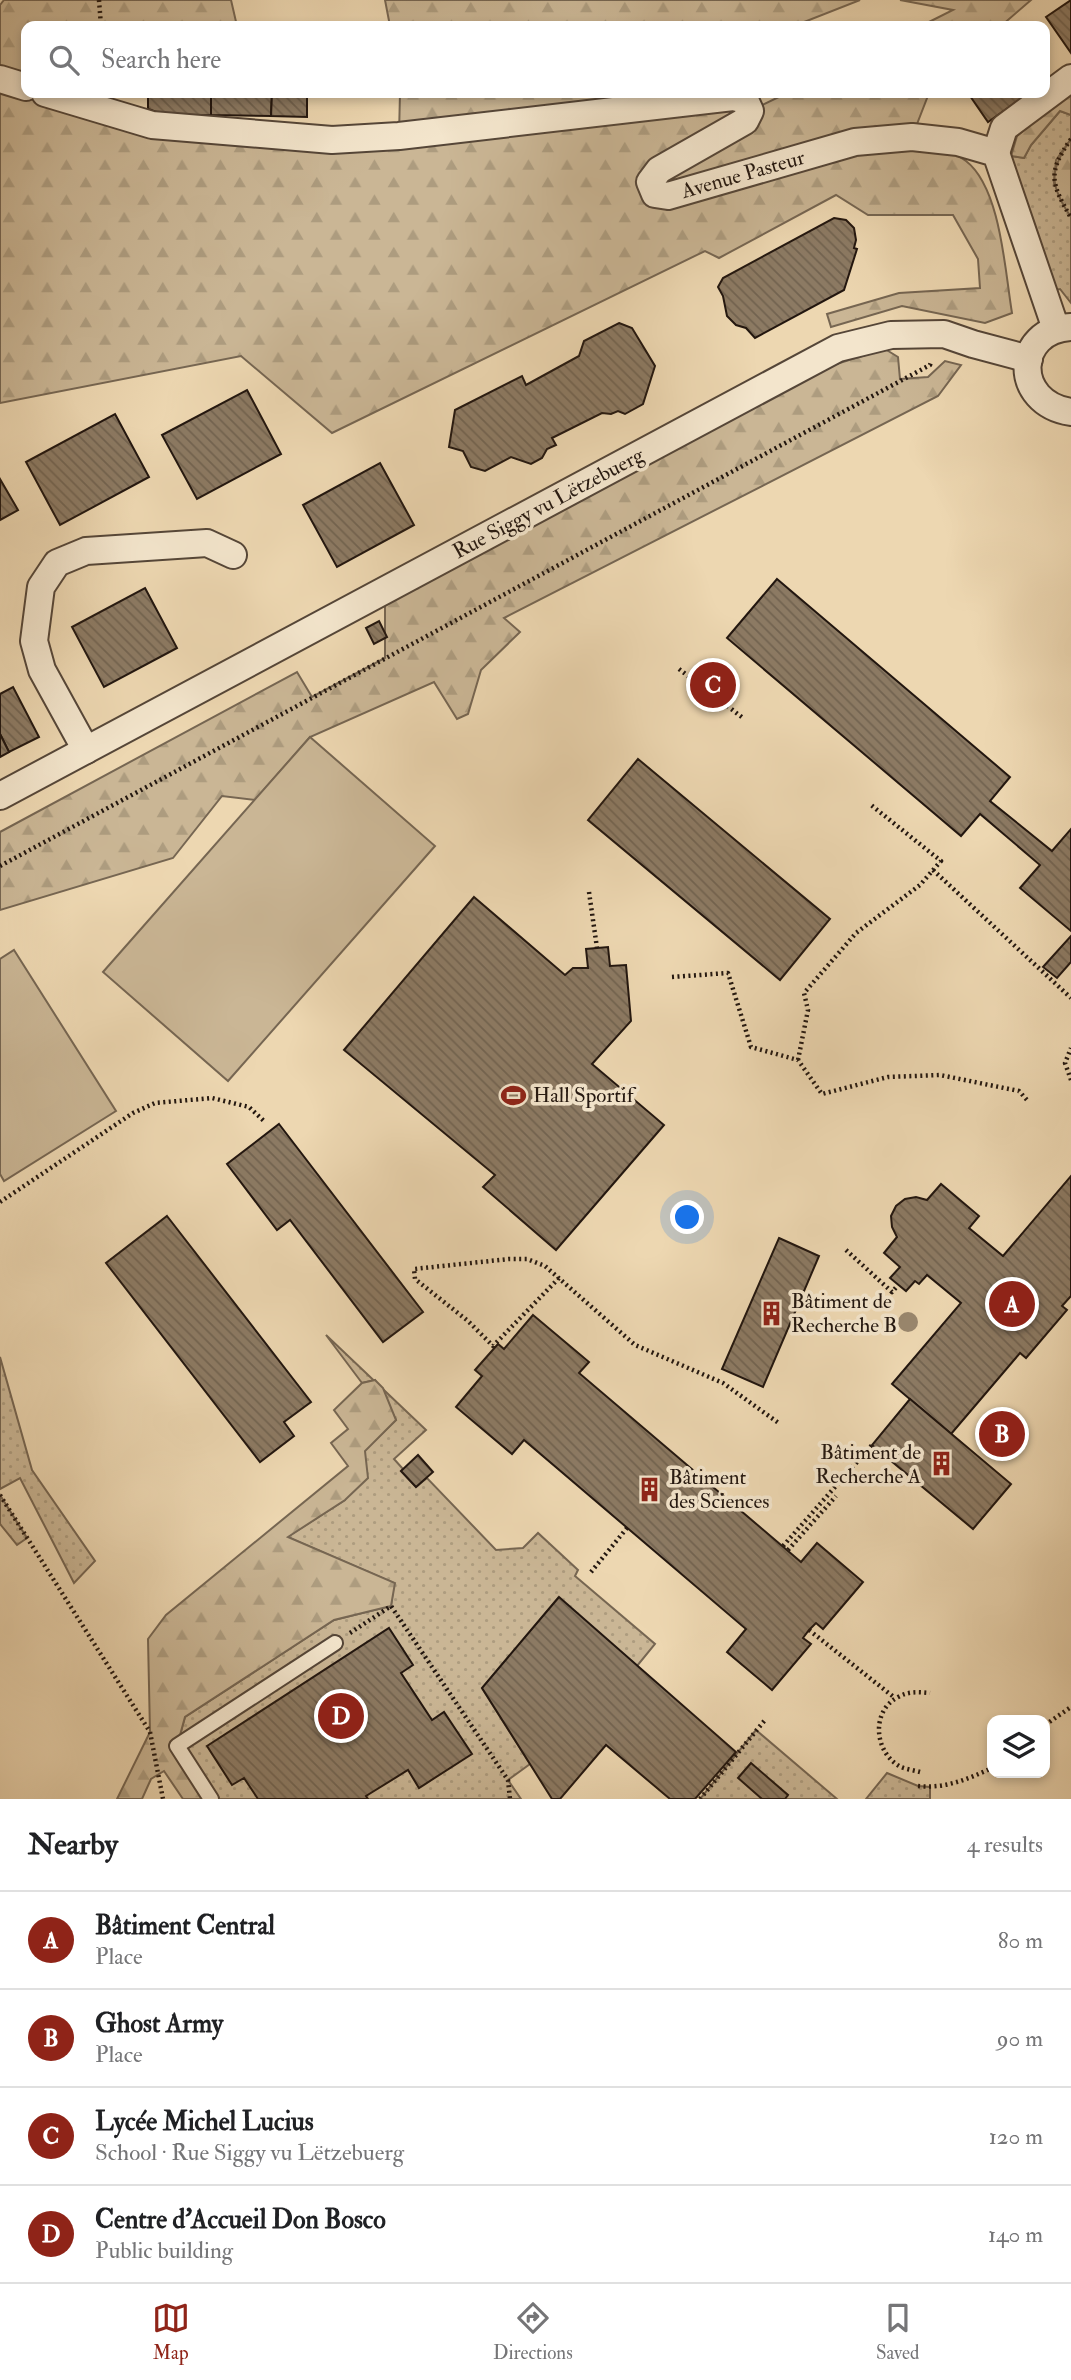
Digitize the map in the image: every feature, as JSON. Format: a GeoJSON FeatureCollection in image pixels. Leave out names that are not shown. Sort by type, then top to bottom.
{"type":"FeatureCollection","features":[{"type":"Feature","properties":{"kind":"street"},"geometry":{"type":"LineString","coordinates":[[1050,94],[1071,78]]}},
{"type":"Feature","properties":{"kind":"street"},"geometry":{"type":"LineString","coordinates":[[0,79],[21,85]]}},
{"type":"Feature","properties":{"kind":"street","name":"Avenue Pasteur"},"geometry":{"type":"LineString","coordinates":[[61,98],[152,125],[332,140],[400,136],[724,98]]}},
{"type":"Feature","properties":{"kind":"street","name":"Avenue Pasteur"},"geometry":{"type":"LineString","coordinates":[[737,98],[745,100],[750,111],[745,121],[659,170],[650,181],[655,194],[667,195],[856,142],[912,137],[958,142],[996,153]]}},
{"type":"Feature","properties":{"kind":"street"},"geometry":{"type":"LineString","coordinates":[[1044,98],[1004,128],[996,153],[1064,328],[1044,336],[1034,346],[1028,359],[1028,375],[1033,390],[1042,402],[1056,410],[1071,412]]}},
{"type":"Feature","properties":{"kind":"street","name":"Rue Siggy vu Lëtzebuerg"},"geometry":{"type":"LineString","coordinates":[[0,796],[838,348],[891,335],[944,334],[1028,359]]}},
{"type":"Feature","properties":{"kind":"street"},"geometry":{"type":"LineString","coordinates":[[86,750],[42,670],[34,641],[41,586],[57,563],[86,551],[207,543],[233,555]]}},
{"type":"Feature","properties":{"kind":"lane"},"geometry":{"type":"LineString","coordinates":[[211,1799],[177,1746],[335,1643]]}},
{"type":"Feature","properties":{"kind":"path"},"geometry":{"type":"LineString","coordinates":[[99,0],[101,21]]}},
{"type":"Feature","properties":{"kind":"path"},"geometry":{"type":"LineString","coordinates":[[1071,139],[1056,160],[1054,183],[1071,218]]}},
{"type":"Feature","properties":{"kind":"path"},"geometry":{"type":"LineString","coordinates":[[0,866],[930,365],[944,334]]}},
{"type":"Feature","properties":{"kind":"path"},"geometry":{"type":"LineString","coordinates":[[679,669],[743,718]]}},
{"type":"Feature","properties":{"kind":"path"},"geometry":{"type":"LineString","coordinates":[[798,1060],[808,1010],[804,993],[856,933],[920,885],[941,861],[871,805]]}},
{"type":"Feature","properties":{"kind":"path"},"geometry":{"type":"LineString","coordinates":[[933,870],[1071,998]]}},
{"type":"Feature","properties":{"kind":"path"},"geometry":{"type":"LineString","coordinates":[[589,892],[597,948]]}},
{"type":"Feature","properties":{"kind":"path"},"geometry":{"type":"LineString","coordinates":[[672,977],[728,973],[751,1047],[798,1060],[822,1094],[888,1077],[940,1075],[1019,1091],[1027,1100]]}},
{"type":"Feature","properties":{"kind":"path"},"geometry":{"type":"LineString","coordinates":[[1071,1048],[1065,1063],[1071,1080]]}},
{"type":"Feature","properties":{"kind":"path"},"geometry":{"type":"LineString","coordinates":[[0,1202],[133,1113],[155,1103],[212,1098],[249,1107],[265,1122]]}},
{"type":"Feature","properties":{"kind":"path"},"geometry":{"type":"LineString","coordinates":[[846,1250],[892,1292],[898,1285]]}},
{"type":"Feature","properties":{"kind":"path"},"geometry":{"type":"LineString","coordinates":[[559,1278],[493,1346],[468,1321],[415,1279],[414,1269],[509,1259],[527,1259],[545,1266],[559,1278],[635,1345],[723,1383],[780,1423]]}},
{"type":"Feature","properties":{"kind":"path"},"geometry":{"type":"LineString","coordinates":[[782,1546],[872,1445]]}},
{"type":"Feature","properties":{"kind":"path"},"geometry":{"type":"LineString","coordinates":[[0,1495],[150,1732],[163,1799]]}},
{"type":"Feature","properties":{"kind":"path"},"geometry":{"type":"LineString","coordinates":[[788,1550],[835,1496]]}},
{"type":"Feature","properties":{"kind":"path"},"geometry":{"type":"LineString","coordinates":[[591,1572],[627,1528]]}},
{"type":"Feature","properties":{"kind":"path"},"geometry":{"type":"LineString","coordinates":[[335,1643],[391,1606],[508,1780],[511,1799]]}},
{"type":"Feature","properties":{"kind":"path"},"geometry":{"type":"LineString","coordinates":[[809,1630],[895,1698]]}},
{"type":"Feature","properties":{"kind":"path"},"geometry":{"type":"LineString","coordinates":[[920,1772],[900,1767],[884,1754],[878,1734],[882,1714],[895,1698],[912,1692],[930,1693]]}},
{"type":"Feature","properties":{"kind":"path"},"geometry":{"type":"LineString","coordinates":[[1050,1722],[1071,1707]]}},
{"type":"Feature","properties":{"kind":"path"},"geometry":{"type":"LineString","coordinates":[[700,1799],[765,1720]]}},
{"type":"Feature","properties":{"kind":"path"},"geometry":{"type":"LineString","coordinates":[[918,1786],[962,1782],[987,1770]]}},
{"type":"Feature","properties":{"kind":"green space"},"geometry":{"type":"Polygon","coordinates":[[[4,0],[231,0],[236,21],[21,21],[21,98],[101,98],[100,111],[399,136],[400,98],[710,98],[750,111],[777,98],[927,98],[912,137],[960,157],[978,174],[987,190],[1000,232],[1012,313],[985,323],[902,306],[831,327],[827,314],[899,293],[980,288],[978,259],[953,215],[868,215],[836,195],[719,258],[705,251],[332,433],[241,356],[0,403],[0,5],[4,0]]]}},
{"type":"Feature","properties":{"kind":"green space"},"geometry":{"type":"Polygon","coordinates":[[[385,0],[860,0],[807,21],[389,21],[385,0]]]}},
{"type":"Feature","properties":{"kind":"green space"},"geometry":{"type":"Polygon","coordinates":[[[900,0],[1031,0],[1007,21],[931,21],[953,10],[900,0]]]}},
{"type":"Feature","properties":{"kind":"green space"},"geometry":{"type":"Polygon","coordinates":[[[1071,90],[1071,115],[1060,111],[1031,145],[1024,158],[1011,156],[1017,136],[1071,90]]]}},
{"type":"Feature","properties":{"kind":"green space"},"geometry":{"type":"Polygon","coordinates":[[[1060,111],[1071,115],[1071,139],[1056,160],[1054,183],[1071,217],[1071,303],[1060,289],[1055,290],[1011,156],[1024,158],[1031,145],[1060,111]]]}},
{"type":"Feature","properties":{"kind":"green space"},"geometry":{"type":"Polygon","coordinates":[[[1071,139],[1071,217],[1059,196],[1054,178],[1059,160],[1071,139]]]}},
{"type":"Feature","properties":{"kind":"green space"},"geometry":{"type":"Polygon","coordinates":[[[885,349],[898,357],[900,379],[928,377],[945,361],[961,365],[938,396],[504,618],[520,632],[481,670],[468,714],[457,719],[434,682],[310,737],[255,800],[222,796],[173,858],[0,910],[0,832],[297,672],[312,697],[385,658],[385,603],[833,365],[885,349]]]}},
{"type":"Feature","properties":{"kind":"green space"},"geometry":{"type":"Polygon","coordinates":[[[310,737],[435,846],[228,1081],[103,972],[310,737]]]}},
{"type":"Feature","properties":{"kind":"green space"},"geometry":{"type":"Polygon","coordinates":[[[14,950],[116,1111],[4,1181],[0,1174],[0,959],[14,950]]]}},
{"type":"Feature","properties":{"kind":"green space"},"geometry":{"type":"Polygon","coordinates":[[[326,1335],[374,1380],[362,1383],[326,1335]]]}},
{"type":"Feature","properties":{"kind":"green space"},"geometry":{"type":"Polygon","coordinates":[[[0,1357],[32,1470],[95,1561],[74,1583],[20,1478],[0,1489],[0,1357]]]}},
{"type":"Feature","properties":{"kind":"green space"},"geometry":{"type":"Polygon","coordinates":[[[375,1380],[383,1388],[396,1420],[365,1451],[368,1478],[345,1500],[288,1537],[395,1583],[391,1606],[334,1620],[185,1717],[177,1746],[210,1799],[183,1799],[164,1771],[151,1779],[142,1799],[117,1799],[150,1732],[148,1639],[166,1615],[348,1466],[331,1443],[348,1429],[334,1410],[362,1383],[375,1380]]]}},
{"type":"Feature","properties":{"kind":"green space"},"geometry":{"type":"Polygon","coordinates":[[[377,1383],[426,1430],[394,1459],[416,1487],[427,1478],[496,1550],[523,1548],[538,1533],[578,1570],[575,1576],[655,1644],[637,1666],[558,1598],[482,1688],[530,1764],[508,1780],[521,1799],[210,1799],[177,1746],[185,1717],[334,1620],[391,1606],[394,1583],[287,1537],[345,1500],[364,1451],[396,1420],[377,1383]]]}},
{"type":"Feature","properties":{"kind":"green space"},"geometry":{"type":"Polygon","coordinates":[[[0,1495],[27,1538],[17,1545],[0,1524],[0,1495]]]}},
{"type":"Feature","properties":{"kind":"green space"},"geometry":{"type":"Polygon","coordinates":[[[756,1730],[837,1799],[700,1799],[756,1730]]]}},
{"type":"Feature","properties":{"kind":"green space"},"geometry":{"type":"Polygon","coordinates":[[[887,1773],[918,1786],[930,1787],[930,1799],[866,1799],[887,1773]]]}},
{"type":"Feature","properties":{"kind":"building"},"geometry":{"type":"Polygon","coordinates":[[[1071,0],[1071,53],[1050,21],[1046,17],[1071,0]]]}},
{"type":"Feature","properties":{"kind":"building"},"geometry":{"type":"Polygon","coordinates":[[[148,98],[211,98],[211,115],[168,116],[148,109],[148,98]]]}},
{"type":"Feature","properties":{"kind":"building"},"geometry":{"type":"Polygon","coordinates":[[[211,98],[272,98],[271,116],[211,115],[211,98]]]}},
{"type":"Feature","properties":{"kind":"building"},"geometry":{"type":"Polygon","coordinates":[[[272,98],[307,98],[307,117],[271,116],[272,98]]]}},
{"type":"Feature","properties":{"kind":"building"},"geometry":{"type":"Polygon","coordinates":[[[971,98],[1021,99],[988,122],[971,98]]]}},
{"type":"Feature","properties":{"kind":"building"},"geometry":{"type":"Polygon","coordinates":[[[834,218],[846,220],[854,228],[856,240],[854,248],[857,249],[844,290],[755,338],[746,328],[736,325],[727,316],[723,296],[718,287],[723,278],[834,218]]]}},
{"type":"Feature","properties":{"kind":"building"},"geometry":{"type":"Polygon","coordinates":[[[619,323],[632,328],[655,366],[643,404],[625,414],[618,411],[611,414],[602,413],[552,438],[556,445],[547,449],[542,458],[531,464],[511,457],[485,471],[471,467],[463,451],[449,447],[455,410],[522,376],[526,385],[579,356],[584,341],[619,323]]]}},
{"type":"Feature","properties":{"kind":"building"},"geometry":{"type":"Polygon","coordinates":[[[247,390],[281,454],[197,499],[162,435],[247,390]]]}},
{"type":"Feature","properties":{"kind":"building"},"geometry":{"type":"Polygon","coordinates":[[[115,414],[149,477],[60,525],[26,462],[115,414]]]}},
{"type":"Feature","properties":{"kind":"building"},"geometry":{"type":"Polygon","coordinates":[[[380,463],[414,525],[337,567],[303,505],[380,463]]]}},
{"type":"Feature","properties":{"kind":"building"},"geometry":{"type":"Polygon","coordinates":[[[0,479],[18,510],[0,520],[0,479]]]}},
{"type":"Feature","properties":{"kind":"building"},"geometry":{"type":"Polygon","coordinates":[[[777,579],[1010,777],[990,801],[1052,851],[1071,829],[1071,931],[1020,888],[1040,865],[980,814],[961,836],[727,638],[777,579]]]}},
{"type":"Feature","properties":{"kind":"building"},"geometry":{"type":"Polygon","coordinates":[[[145,588],[177,648],[104,687],[72,627],[145,588]]]}},
{"type":"Feature","properties":{"kind":"building"},"geometry":{"type":"Polygon","coordinates":[[[379,621],[387,637],[374,644],[366,628],[379,621]]]}},
{"type":"Feature","properties":{"kind":"building"},"geometry":{"type":"Polygon","coordinates":[[[13,687],[39,737],[9,752],[0,734],[0,694],[13,687]]]}},
{"type":"Feature","properties":{"kind":"building"},"geometry":{"type":"Polygon","coordinates":[[[0,734],[9,752],[0,757],[0,734]]]}},
{"type":"Feature","properties":{"kind":"building"},"geometry":{"type":"Polygon","coordinates":[[[638,759],[830,919],[780,980],[588,820],[638,759]]]}},
{"type":"Feature","properties":{"kind":"building","name":"Hall Sportif"},"geometry":{"type":"Polygon","coordinates":[[[474,897],[565,975],[573,968],[588,968],[586,949],[608,947],[610,966],[626,965],[631,1021],[592,1064],[664,1125],[556,1250],[483,1187],[495,1175],[344,1050],[474,897]]]}},
{"type":"Feature","properties":{"kind":"building"},"geometry":{"type":"Polygon","coordinates":[[[1071,936],[1071,962],[1057,978],[1043,967],[1071,936]]]}},
{"type":"Feature","properties":{"kind":"building"},"geometry":{"type":"Polygon","coordinates":[[[279,1124],[423,1312],[383,1342],[290,1220],[277,1230],[227,1164],[279,1124]]]}},
{"type":"Feature","properties":{"kind":"building"},"geometry":{"type":"Polygon","coordinates":[[[1071,1176],[1071,1296],[1062,1306],[1067,1310],[1026,1358],[1020,1353],[951,1434],[892,1384],[961,1303],[927,1275],[919,1284],[915,1281],[906,1291],[890,1278],[900,1267],[884,1253],[897,1237],[891,1216],[896,1206],[905,1199],[916,1197],[927,1200],[941,1184],[979,1216],[969,1228],[1003,1256],[1071,1176]]]}},
{"type":"Feature","properties":{"kind":"building"},"geometry":{"type":"Polygon","coordinates":[[[167,1216],[311,1402],[284,1422],[294,1436],[260,1462],[106,1263],[167,1216]]]}},
{"type":"Feature","properties":{"kind":"building","name":"Bâtiment de Recherche B"},"geometry":{"type":"Polygon","coordinates":[[[779,1238],[819,1256],[763,1387],[722,1369],[779,1238]]]}},
{"type":"Feature","properties":{"kind":"building","name":"Bâtiment des Sciences"},"geometry":{"type":"Polygon","coordinates":[[[533,1315],[589,1362],[579,1373],[801,1562],[817,1543],[863,1582],[823,1629],[816,1623],[809,1630],[803,1638],[811,1644],[772,1690],[727,1652],[746,1629],[524,1440],[512,1454],[456,1407],[482,1376],[475,1370],[498,1344],[504,1349],[533,1315]]]}},
{"type":"Feature","properties":{"kind":"building","name":"Bâtiment de Recherche A"},"geometry":{"type":"Polygon","coordinates":[[[910,1399],[1011,1484],[973,1529],[872,1445],[910,1399]]]}},
{"type":"Feature","properties":{"kind":"building"},"geometry":{"type":"Polygon","coordinates":[[[418,1455],[433,1472],[416,1487],[401,1471],[418,1455]]]}},
{"type":"Feature","properties":{"kind":"building"},"geometry":{"type":"Polygon","coordinates":[[[559,1597],[736,1752],[695,1799],[670,1799],[606,1745],[560,1799],[552,1799],[482,1688],[559,1597]]]}},
{"type":"Feature","properties":{"kind":"building"},"geometry":{"type":"Polygon","coordinates":[[[389,1628],[413,1665],[401,1673],[432,1720],[444,1712],[472,1754],[419,1788],[408,1770],[366,1796],[368,1799],[258,1799],[244,1778],[232,1785],[207,1746],[389,1628]]]}},
{"type":"Feature","properties":{"kind":"building"},"geometry":{"type":"Polygon","coordinates":[[[751,1763],[788,1795],[785,1799],[762,1799],[738,1778],[751,1763]]]}},
{"type":"Feature","properties":{"kind":"place","name":"Lycée Michel Lucius"},"geometry":{"type":"Point","coordinates":[713,685]}},
{"type":"Feature","properties":{"kind":"place","name":"Hall Sportif"},"geometry":{"type":"Point","coordinates":[513,1095]}},
{"type":"Feature","properties":{"kind":"place","name":"Bâtiment Central"},"geometry":{"type":"Point","coordinates":[1012,1304]}},
{"type":"Feature","properties":{"kind":"place","name":"Bâtiment de Recherche B"},"geometry":{"type":"Point","coordinates":[771,1313]}},
{"type":"Feature","properties":{"kind":"place","name":"Ghost Army"},"geometry":{"type":"Point","coordinates":[1002,1434]}},
{"type":"Feature","properties":{"kind":"place","name":"Bâtiment de Recherche A"},"geometry":{"type":"Point","coordinates":[941,1464]}},
{"type":"Feature","properties":{"kind":"place","name":"Bâtiment des Sciences"},"geometry":{"type":"Point","coordinates":[649,1489]}},
{"type":"Feature","properties":{"kind":"place","name":"Centre d'Accueil Don Bosco"},"geometry":{"type":"Point","coordinates":[341,1716]}}]}
